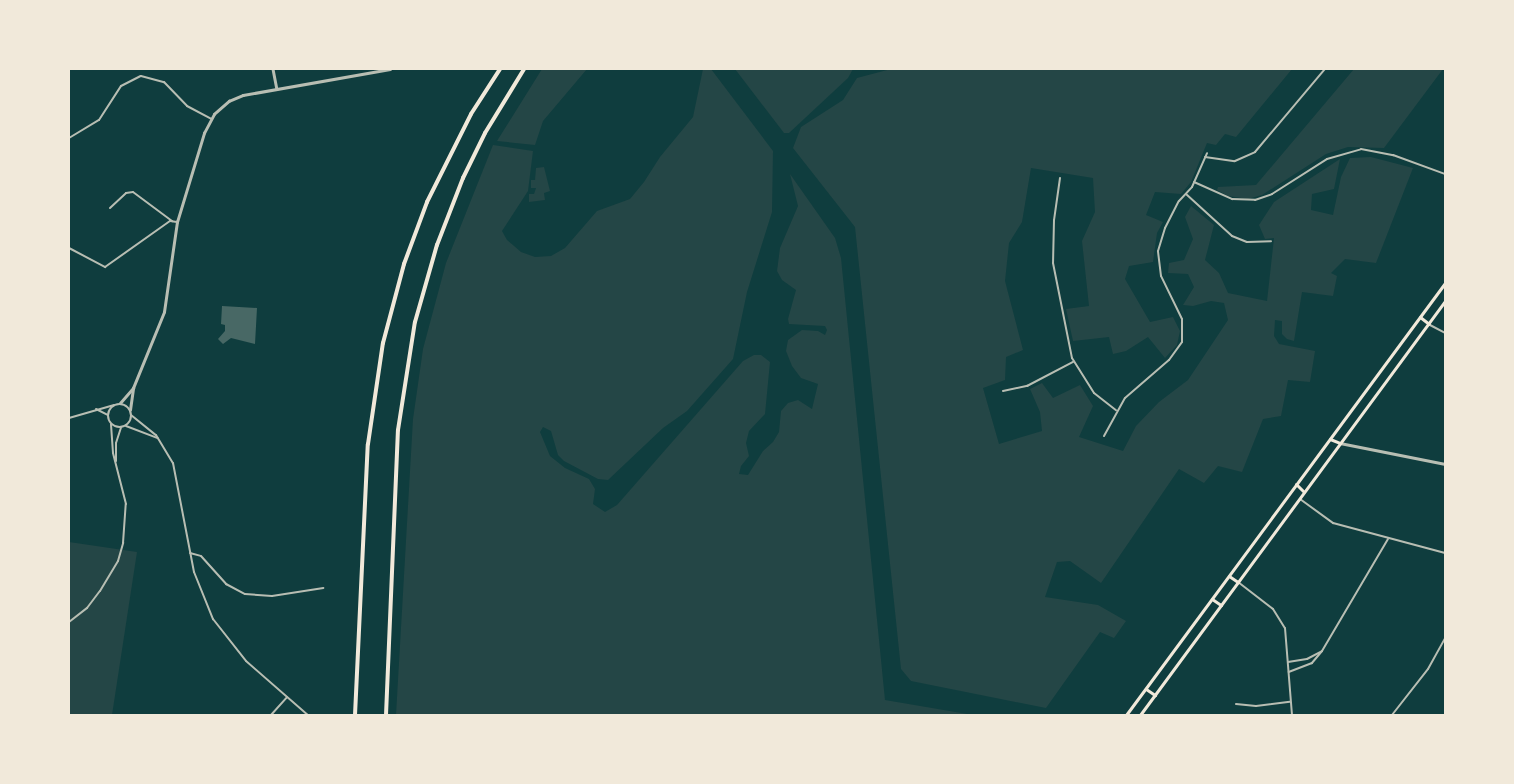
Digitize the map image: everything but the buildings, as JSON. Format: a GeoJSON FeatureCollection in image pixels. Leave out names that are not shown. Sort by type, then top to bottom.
{"type":"FeatureCollection","features":[{"type":"Feature","properties":{"kind":"highway"},"geometry":{"type":"LineString","coordinates":[[355,715],[368,444],[383,343],[404,264],[430,194],[471,114],[500,69]]}},
{"type":"Feature","properties":{"kind":"highway"},"geometry":{"type":"LineString","coordinates":[[386,715],[398,430],[415,322],[437,245],[463,178],[485,133],[524,69]]}},
{"type":"Feature","properties":{"kind":"main road"},"geometry":{"type":"LineString","coordinates":[[1126,715],[1445,283]]}},
{"type":"Feature","properties":{"kind":"main road"},"geometry":{"type":"LineString","coordinates":[[1140,715],[1445,301]]}},
{"type":"Feature","properties":{"kind":"main road"},"geometry":{"type":"LineString","coordinates":[[1420,317],[1428,324]]}},
{"type":"Feature","properties":{"kind":"main road"},"geometry":{"type":"LineString","coordinates":[[1330,439],[1340,443]]}},
{"type":"Feature","properties":{"kind":"main road"},"geometry":{"type":"LineString","coordinates":[[1296,484],[1304,492]]}},
{"type":"Feature","properties":{"kind":"main road"},"geometry":{"type":"LineString","coordinates":[[1229,576],[1238,582]]}},
{"type":"Feature","properties":{"kind":"main road"},"geometry":{"type":"LineString","coordinates":[[1212,599],[1221,605]]}},
{"type":"Feature","properties":{"kind":"main road"},"geometry":{"type":"LineString","coordinates":[[1146,689],[1155,695]]}},
{"type":"Feature","properties":{"kind":"street"},"geometry":{"type":"LineString","coordinates":[[273,69],[277,89]]}},
{"type":"Feature","properties":{"kind":"street"},"geometry":{"type":"LineString","coordinates":[[126,426],[131,415],[133,388],[164,312],[177,222],[211,119],[233,99],[277,89],[390,69]]}},
{"type":"Feature","properties":{"kind":"street"},"geometry":{"type":"LineString","coordinates":[[1205,157],[1235,160],[1255,152],[1324,69]]}},
{"type":"Feature","properties":{"kind":"street"},"geometry":{"type":"LineString","coordinates":[[69,138],[99,120],[121,86],[140,76],[164,82],[187,106],[211,119]]}},
{"type":"Feature","properties":{"kind":"street"},"geometry":{"type":"LineString","coordinates":[[1194,182],[1232,199],[1255,200],[1272,194],[1327,159],[1361,149],[1381,152],[1445,174]]}},
{"type":"Feature","properties":{"kind":"street"},"geometry":{"type":"LineString","coordinates":[[1104,436],[1116,410],[1132,391],[1176,353],[1182,342],[1182,319],[1162,276],[1157,259],[1165,228],[1194,182],[1207,153]]}},
{"type":"Feature","properties":{"kind":"street"},"geometry":{"type":"LineString","coordinates":[[1060,178],[1054,220],[1053,263],[1073,362],[1100,399],[1116,410]]}},
{"type":"Feature","properties":{"kind":"street"},"geometry":{"type":"LineString","coordinates":[[110,208],[126,193],[133,192],[172,221],[177,222]]}},
{"type":"Feature","properties":{"kind":"street"},"geometry":{"type":"LineString","coordinates":[[1186,194],[1232,236],[1247,242],[1271,241]]}},
{"type":"Feature","properties":{"kind":"street"},"geometry":{"type":"LineString","coordinates":[[69,248],[105,267],[172,221]]}},
{"type":"Feature","properties":{"kind":"street"},"geometry":{"type":"LineString","coordinates":[[1428,324],[1445,333]]}},
{"type":"Feature","properties":{"kind":"street"},"geometry":{"type":"LineString","coordinates":[[1003,391],[1027,386],[1073,362]]}},
{"type":"Feature","properties":{"kind":"street"},"geometry":{"type":"LineString","coordinates":[[120,404],[133,388]]}},
{"type":"Feature","properties":{"kind":"street"},"geometry":{"type":"LineString","coordinates":[[69,418],[96,409],[120,404],[130,410]]}},
{"type":"Feature","properties":{"kind":"street"},"geometry":{"type":"LineString","coordinates":[[108,415],[114,405]]}},
{"type":"Feature","properties":{"kind":"street"},"geometry":{"type":"LineString","coordinates":[[69,622],[87,608],[100,591],[121,550],[126,507],[116,461],[111,424],[108,415],[96,409]]}},
{"type":"Feature","properties":{"kind":"street"},"geometry":{"type":"LineString","coordinates":[[131,415],[158,438],[175,468],[190,553],[200,591],[217,626],[246,661],[308,715]]}},
{"type":"Feature","properties":{"kind":"street"},"geometry":{"type":"LineString","coordinates":[[111,424],[121,428],[126,426],[158,438]]}},
{"type":"Feature","properties":{"kind":"street"},"geometry":{"type":"LineString","coordinates":[[116,461],[116,442],[121,428]]}},
{"type":"Feature","properties":{"kind":"street"},"geometry":{"type":"LineString","coordinates":[[1340,443],[1445,464]]}},
{"type":"Feature","properties":{"kind":"street"},"geometry":{"type":"LineString","coordinates":[[1300,498],[1333,523],[1445,554]]}},
{"type":"Feature","properties":{"kind":"street"},"geometry":{"type":"LineString","coordinates":[[1288,672],[1312,663],[1322,651],[1388,539]]}},
{"type":"Feature","properties":{"kind":"street"},"geometry":{"type":"LineString","coordinates":[[190,553],[201,556],[226,584],[245,594],[272,596],[323,588]]}},
{"type":"Feature","properties":{"kind":"street"},"geometry":{"type":"LineString","coordinates":[[1238,582],[1278,615],[1286,631],[1292,715]]}},
{"type":"Feature","properties":{"kind":"street"},"geometry":{"type":"LineString","coordinates":[[1392,715],[1428,669],[1445,638]]}},
{"type":"Feature","properties":{"kind":"street"},"geometry":{"type":"LineString","coordinates":[[1288,662],[1307,659],[1322,651]]}},
{"type":"Feature","properties":{"kind":"street"},"geometry":{"type":"LineString","coordinates":[[271,715],[287,698]]}},
{"type":"Feature","properties":{"kind":"street"},"geometry":{"type":"LineString","coordinates":[[1236,704],[1256,706],[1290,702]]}},
{"type":"Feature","properties":{"kind":"shaded area"},"geometry":{"type":"Polygon","coordinates":[[[542,69],[587,69],[543,121],[535,145],[497,141],[542,69]]]}},
{"type":"Feature","properties":{"kind":"shaded area"},"geometry":{"type":"Polygon","coordinates":[[[703,69],[711,69],[773,151],[772,212],[747,292],[733,359],[687,411],[663,428],[608,480],[598,479],[564,461],[558,455],[551,431],[543,427],[540,432],[550,456],[565,468],[589,479],[595,489],[593,504],[605,512],[617,505],[743,361],[754,355],[761,355],[770,362],[765,414],[749,431],[746,443],[749,456],[741,466],[739,474],[748,475],[763,451],[773,442],[779,432],[781,411],[788,403],[798,400],[812,409],[818,384],[801,378],[792,366],[786,351],[788,340],[802,330],[818,331],[825,335],[827,330],[825,326],[789,324],[788,319],[796,290],[782,280],[777,271],[780,248],[798,206],[790,174],[835,238],[841,258],[885,700],[973,715],[396,715],[413,419],[423,349],[446,263],[493,145],[533,151],[528,191],[502,231],[507,240],[521,252],[535,257],[551,256],[565,248],[597,211],[630,199],[644,182],[660,157],[693,117],[703,69]]]}},
{"type":"Feature","properties":{"kind":"shaded area"},"geometry":{"type":"Polygon","coordinates":[[[735,69],[853,69],[848,78],[789,133],[784,133],[735,69]]]}},
{"type":"Feature","properties":{"kind":"shaded area"},"geometry":{"type":"Polygon","coordinates":[[[891,69],[1292,69],[1236,137],[1225,134],[1216,145],[1207,143],[1191,182],[1181,194],[1155,192],[1146,215],[1163,222],[1157,233],[1153,262],[1129,266],[1125,279],[1150,322],[1173,317],[1180,331],[1177,345],[1165,358],[1148,337],[1126,351],[1113,354],[1109,337],[1073,341],[1066,309],[1089,306],[1082,241],[1095,212],[1093,178],[1031,168],[1022,222],[1009,243],[1005,281],[1023,350],[1006,357],[1005,380],[983,388],[999,444],[1042,431],[1040,412],[1030,389],[1042,383],[1053,398],[1080,385],[1093,406],[1079,437],[1123,451],[1136,426],[1159,402],[1188,380],[1228,320],[1224,303],[1211,301],[1193,306],[1183,305],[1194,287],[1188,274],[1168,273],[1169,263],[1184,260],[1193,239],[1185,217],[1191,206],[1214,225],[1205,260],[1219,273],[1228,293],[1267,301],[1274,238],[1265,239],[1259,225],[1274,202],[1340,159],[1334,189],[1312,194],[1311,210],[1333,215],[1341,177],[1350,158],[1371,157],[1413,168],[1376,263],[1345,259],[1331,273],[1337,276],[1333,296],[1302,292],[1294,341],[1287,339],[1282,334],[1282,321],[1275,320],[1274,336],[1279,344],[1315,351],[1310,382],[1288,380],[1281,416],[1263,419],[1242,472],[1218,466],[1204,483],[1179,469],[1101,583],[1070,561],[1057,562],[1045,597],[1098,605],[1126,621],[1114,638],[1100,632],[1046,708],[911,681],[901,669],[855,227],[793,148],[801,127],[843,100],[857,78],[891,69]]]}},
{"type":"Feature","properties":{"kind":"shaded area"},"geometry":{"type":"Polygon","coordinates":[[[1354,69],[1443,69],[1384,148],[1348,147],[1326,154],[1262,195],[1248,199],[1228,196],[1217,190],[1218,187],[1256,185],[1354,69]]]}},
{"type":"Feature","properties":{"kind":"shaded area"},"geometry":{"type":"Polygon","coordinates":[[[544,167],[550,191],[544,193],[545,200],[529,202],[529,194],[534,194],[536,188],[531,188],[531,180],[535,180],[536,168],[544,167]]]}},
{"type":"Feature","properties":{"kind":"shaded area"},"geometry":{"type":"Polygon","coordinates":[[[69,542],[137,552],[112,715],[69,715],[69,542]]]}}]}
